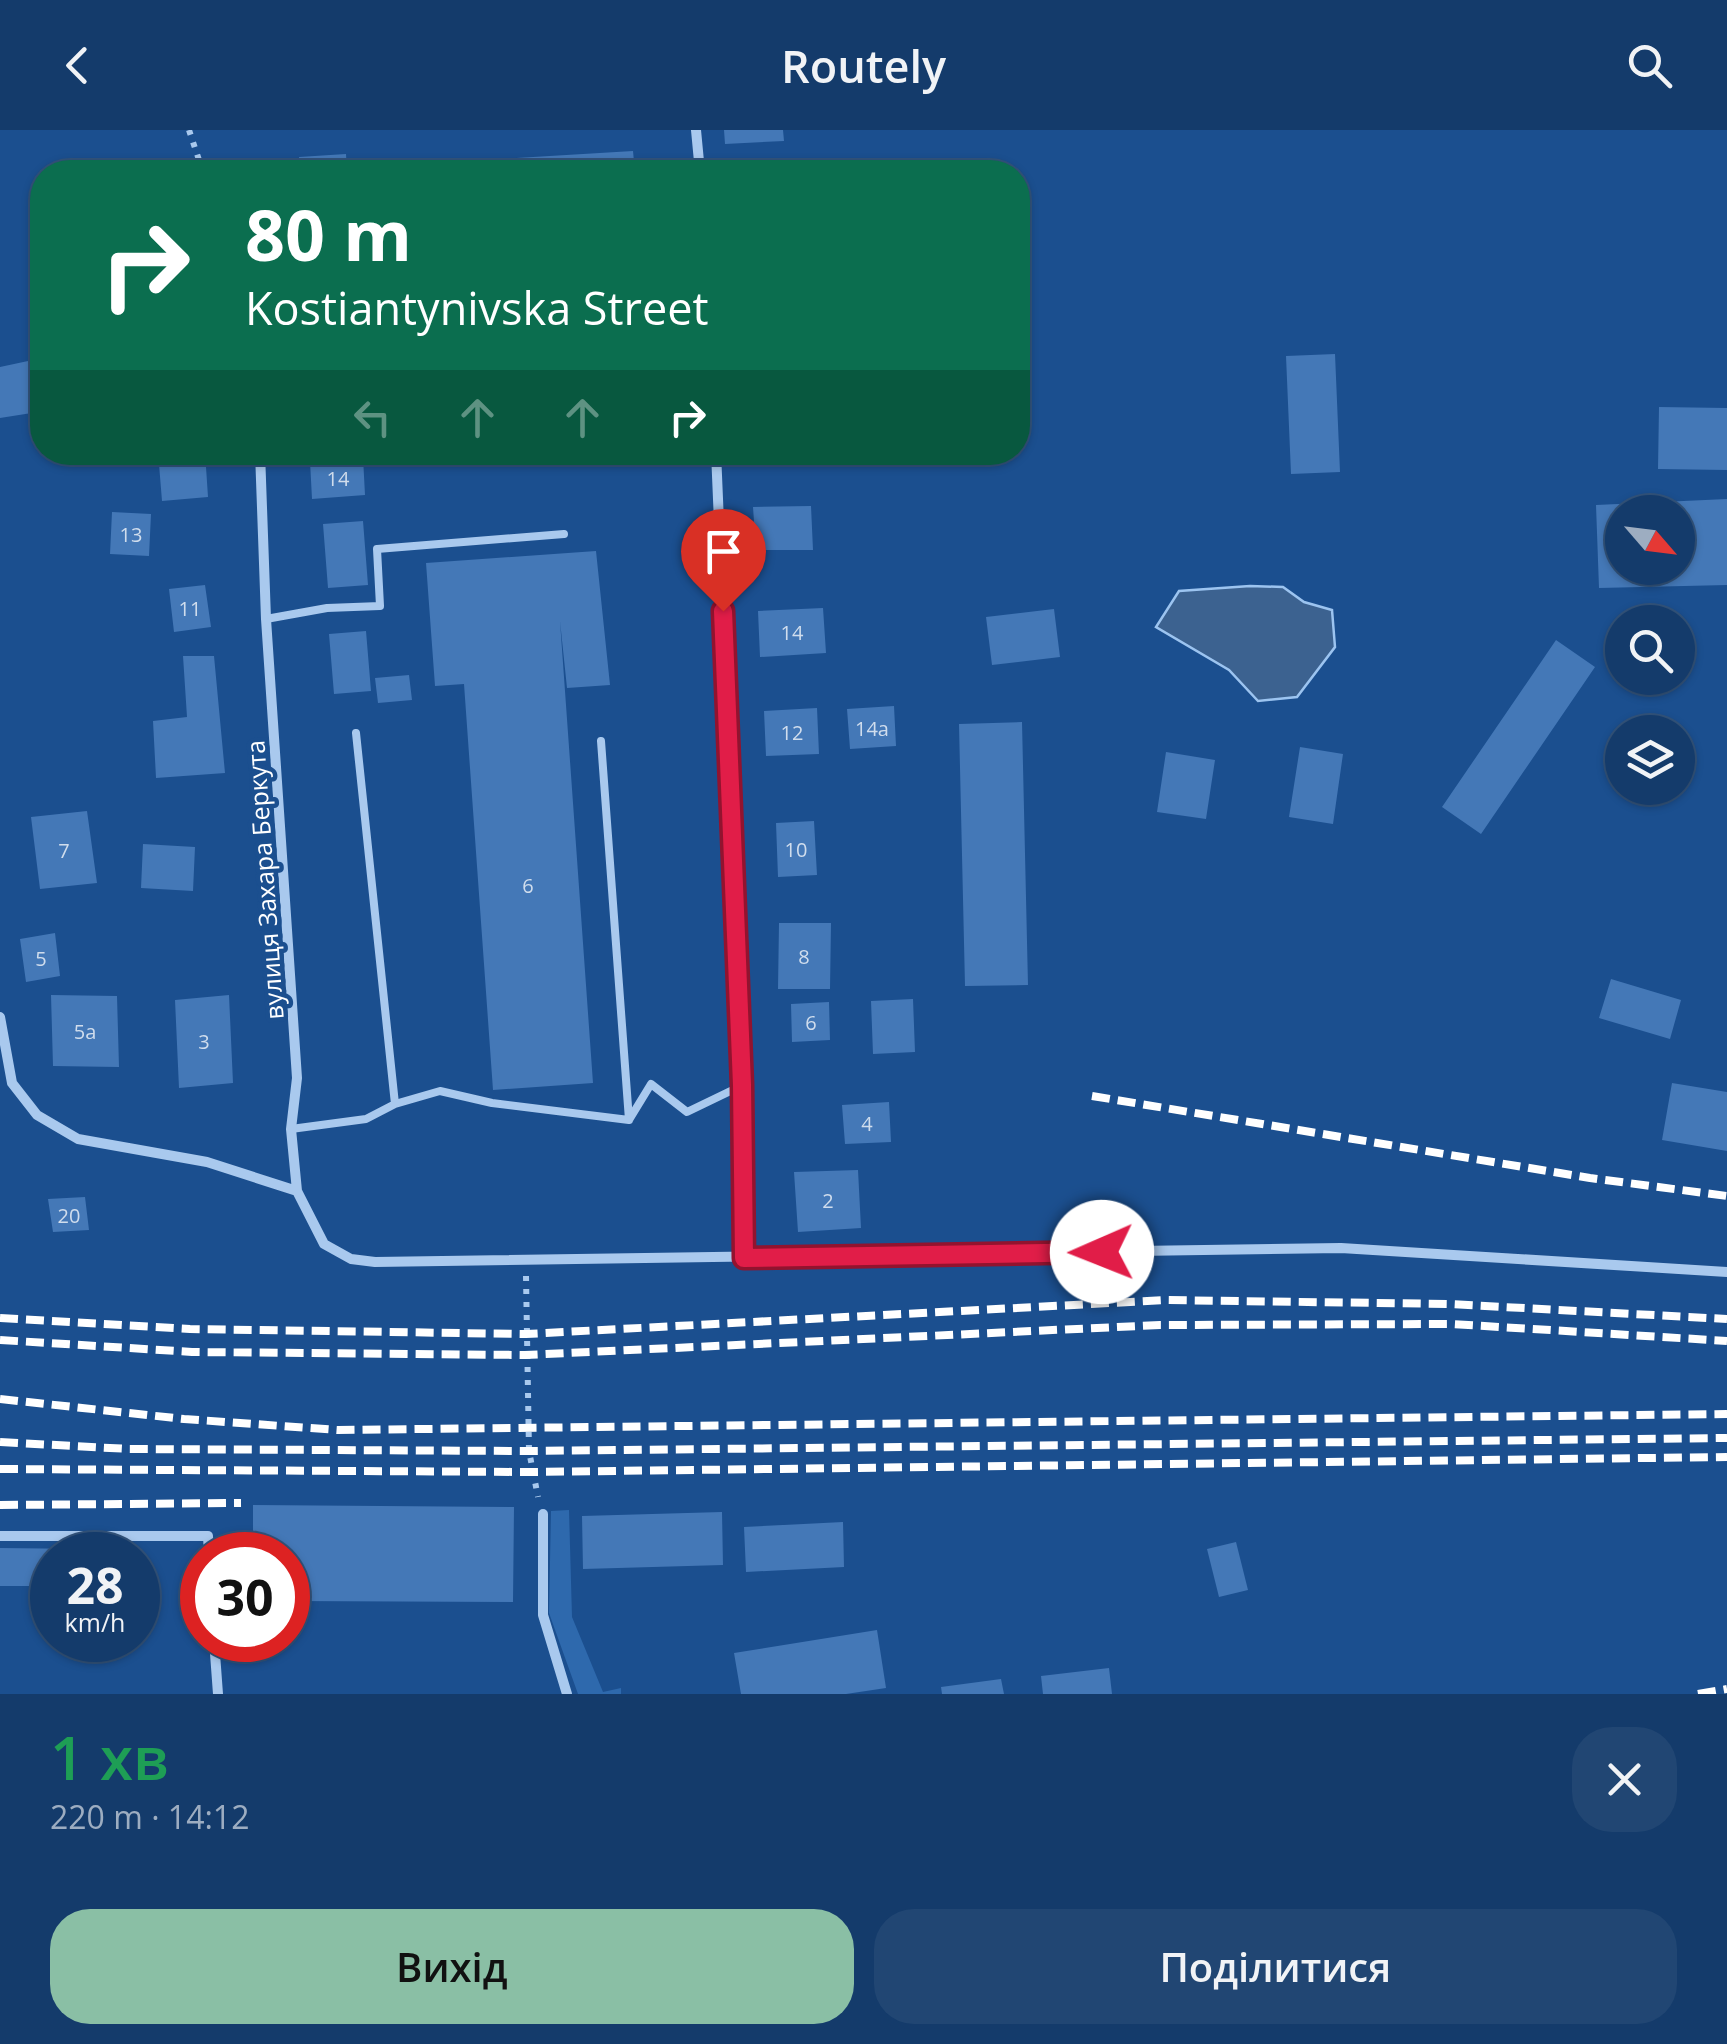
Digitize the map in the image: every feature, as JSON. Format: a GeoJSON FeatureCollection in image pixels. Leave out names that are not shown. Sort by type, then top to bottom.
{"type":"FeatureCollection","features":[{"type":"Feature","properties":{"kind":"street"},"geometry":{"type":"LineString","coordinates":[[696,130],[699,160]]}},
{"type":"Feature","properties":{"kind":"street","name":"вулиця Захара Беркута"},"geometry":{"type":"LineString","coordinates":[[260,465],[266,619],[297,1078],[291,1129],[297,1191],[324,1244],[351,1260],[1342,1248],[1727,1272]]}},
{"type":"Feature","properties":{"kind":"street"},"geometry":{"type":"LineString","coordinates":[[717,465],[742,1085],[744,1258]]}},
{"type":"Feature","properties":{"kind":"street"},"geometry":{"type":"LineString","coordinates":[[0,1017],[12,1083],[36,1115],[78,1139],[207,1162],[297,1191]]}},
{"type":"Feature","properties":{"kind":"street"},"geometry":{"type":"LineString","coordinates":[[543,1514],[543,1615],[567,1694]]}},
{"type":"Feature","properties":{"kind":"street"},"geometry":{"type":"LineString","coordinates":[[0,1536],[180,1536]]}},
{"type":"Feature","properties":{"kind":"street"},"geometry":{"type":"LineString","coordinates":[[216,1662],[218,1694]]}},
{"type":"Feature","properties":{"kind":"lane"},"geometry":{"type":"LineString","coordinates":[[266,619],[327,608],[380,606],[378,549],[564,534]]}},
{"type":"Feature","properties":{"kind":"lane"},"geometry":{"type":"LineString","coordinates":[[356,733],[394,1104]]}},
{"type":"Feature","properties":{"kind":"lane"},"geometry":{"type":"LineString","coordinates":[[601,741],[629,1120]]}},
{"type":"Feature","properties":{"kind":"lane"},"geometry":{"type":"LineString","coordinates":[[629,1120],[650,1084],[687,1112],[742,1085]]}},
{"type":"Feature","properties":{"kind":"lane"},"geometry":{"type":"LineString","coordinates":[[291,1129],[366,1119],[394,1104],[440,1091],[492,1103],[629,1120]]}},
{"type":"Feature","properties":{"kind":"path"},"geometry":{"type":"LineString","coordinates":[[190,130],[199,160]]}},
{"type":"Feature","properties":{"kind":"path"},"geometry":{"type":"LineString","coordinates":[[526,1260],[530,1451],[543,1514]]}},
{"type":"Feature","properties":{"kind":"shaded area"},"geometry":{"type":"Polygon","coordinates":[[[1283,587],[1304,602],[1332,610],[1335,647],[1297,697],[1258,701],[1229,670],[1156,627],[1179,591],[1283,587]]]}},
{"type":"Feature","properties":{"kind":"shaded area"},"geometry":{"type":"Polygon","coordinates":[[[569,1510],[572,1617],[603,1692],[621,1688],[621,1694],[578,1694],[549,1613],[551,1511],[569,1510]]]}},
{"type":"Feature","properties":{"kind":"building"},"geometry":{"type":"Polygon","coordinates":[[[724,130],[783,130],[784,141],[725,144],[724,130]]]}},
{"type":"Feature","properties":{"kind":"building"},"geometry":{"type":"Polygon","coordinates":[[[633,151],[634,160],[482,160],[633,151]]]}},
{"type":"Feature","properties":{"kind":"building"},"geometry":{"type":"Polygon","coordinates":[[[346,154],[346,160],[299,160],[299,157],[346,154]]]}},
{"type":"Feature","properties":{"kind":"building"},"geometry":{"type":"Polygon","coordinates":[[[1335,354],[1340,472],[1291,474],[1286,356],[1335,354]]]}},
{"type":"Feature","properties":{"kind":"building"},"geometry":{"type":"Polygon","coordinates":[[[28,361],[30,413],[0,418],[0,367],[28,361]]]}},
{"type":"Feature","properties":{"kind":"building"},"geometry":{"type":"Polygon","coordinates":[[[1659,407],[1727,408],[1727,470],[1658,469],[1659,407]]]}},
{"type":"Feature","properties":{"kind":"building"},"geometry":{"type":"Polygon","coordinates":[[[159,465],[206,465],[208,497],[162,501],[159,465]]]}},
{"type":"Feature","properties":{"kind":"building"},"geometry":{"type":"Polygon","coordinates":[[[310,465],[363,465],[365,495],[312,499],[310,465]]]}},
{"type":"Feature","properties":{"kind":"building"},"geometry":{"type":"Polygon","coordinates":[[[1727,499],[1727,585],[1599,588],[1596,505],[1605,505],[1605,585],[1695,585],[1695,500],[1727,499]]]}},
{"type":"Feature","properties":{"kind":"building"},"geometry":{"type":"Polygon","coordinates":[[[811,506],[813,550],[756,550],[753,507],[811,506]]]}},
{"type":"Feature","properties":{"kind":"building"},"geometry":{"type":"Polygon","coordinates":[[[112,512],[151,514],[149,556],[110,554],[112,512]]]}},
{"type":"Feature","properties":{"kind":"building"},"geometry":{"type":"Polygon","coordinates":[[[363,521],[368,585],[328,588],[323,524],[363,521]]]}},
{"type":"Feature","properties":{"kind":"building"},"geometry":{"type":"Polygon","coordinates":[[[596,551],[610,685],[567,688],[560,621],[593,1083],[493,1090],[464,684],[435,686],[426,563],[596,551]]]}},
{"type":"Feature","properties":{"kind":"building"},"geometry":{"type":"Polygon","coordinates":[[[205,585],[211,627],[174,632],[169,589],[205,585]]]}},
{"type":"Feature","properties":{"kind":"building"},"geometry":{"type":"Polygon","coordinates":[[[823,608],[826,653],[760,657],[758,611],[823,608]]]}},
{"type":"Feature","properties":{"kind":"building"},"geometry":{"type":"Polygon","coordinates":[[[1054,609],[1060,657],[992,665],[986,617],[1054,609]]]}},
{"type":"Feature","properties":{"kind":"building"},"geometry":{"type":"Polygon","coordinates":[[[366,631],[371,691],[334,694],[329,634],[366,631]]]}},
{"type":"Feature","properties":{"kind":"building"},"geometry":{"type":"Polygon","coordinates":[[[1556,640],[1595,667],[1481,834],[1442,807],[1556,640]]]}},
{"type":"Feature","properties":{"kind":"building"},"geometry":{"type":"Polygon","coordinates":[[[183,656],[214,656],[225,773],[156,778],[153,721],[187,717],[183,656]]]}},
{"type":"Feature","properties":{"kind":"building"},"geometry":{"type":"Polygon","coordinates":[[[409,675],[412,700],[378,703],[375,678],[409,675]]]}},
{"type":"Feature","properties":{"kind":"building"},"geometry":{"type":"Polygon","coordinates":[[[894,706],[896,746],[850,749],[847,709],[894,706]]]}},
{"type":"Feature","properties":{"kind":"building"},"geometry":{"type":"Polygon","coordinates":[[[817,708],[819,754],[766,756],[764,711],[817,708]]]}},
{"type":"Feature","properties":{"kind":"building"},"geometry":{"type":"Polygon","coordinates":[[[1022,722],[1028,985],[965,986],[959,724],[1022,722]]]}},
{"type":"Feature","properties":{"kind":"building"},"geometry":{"type":"Polygon","coordinates":[[[1300,747],[1343,754],[1333,824],[1289,817],[1300,747]]]}},
{"type":"Feature","properties":{"kind":"building"},"geometry":{"type":"Polygon","coordinates":[[[1166,752],[1215,760],[1206,819],[1157,812],[1166,752]]]}},
{"type":"Feature","properties":{"kind":"building"},"geometry":{"type":"Polygon","coordinates":[[[87,811],[97,883],[40,889],[31,817],[87,811]]]}},
{"type":"Feature","properties":{"kind":"building"},"geometry":{"type":"Polygon","coordinates":[[[814,821],[817,875],[778,877],[776,823],[814,821]]]}},
{"type":"Feature","properties":{"kind":"building"},"geometry":{"type":"Polygon","coordinates":[[[143,844],[195,847],[193,891],[141,888],[143,844]]]}},
{"type":"Feature","properties":{"kind":"building"},"geometry":{"type":"Polygon","coordinates":[[[779,923],[831,923],[830,989],[778,989],[779,923]]]}},
{"type":"Feature","properties":{"kind":"building"},"geometry":{"type":"Polygon","coordinates":[[[55,933],[60,976],[26,982],[20,939],[55,933]]]}},
{"type":"Feature","properties":{"kind":"building"},"geometry":{"type":"Polygon","coordinates":[[[1611,979],[1681,1000],[1670,1039],[1599,1018],[1611,979]]]}},
{"type":"Feature","properties":{"kind":"building"},"geometry":{"type":"Polygon","coordinates":[[[51,995],[117,996],[119,1067],[53,1066],[51,995]]]}},
{"type":"Feature","properties":{"kind":"building"},"geometry":{"type":"Polygon","coordinates":[[[229,995],[233,1083],[179,1088],[175,1000],[229,995]]]}},
{"type":"Feature","properties":{"kind":"building"},"geometry":{"type":"Polygon","coordinates":[[[913,999],[915,1052],[873,1054],[871,1001],[913,999]]]}},
{"type":"Feature","properties":{"kind":"building"},"geometry":{"type":"Polygon","coordinates":[[[829,1002],[830,1040],[792,1042],[791,1004],[829,1002]]]}},
{"type":"Feature","properties":{"kind":"building"},"geometry":{"type":"Polygon","coordinates":[[[1672,1083],[1727,1092],[1727,1151],[1662,1140],[1672,1083]]]}},
{"type":"Feature","properties":{"kind":"building"},"geometry":{"type":"Polygon","coordinates":[[[889,1102],[891,1142],[845,1144],[842,1105],[889,1102]]]}},
{"type":"Feature","properties":{"kind":"building"},"geometry":{"type":"Polygon","coordinates":[[[858,1170],[861,1228],[798,1232],[794,1172],[858,1170]]]}},
{"type":"Feature","properties":{"kind":"building"},"geometry":{"type":"Polygon","coordinates":[[[85,1197],[89,1230],[53,1232],[48,1199],[85,1197]]]}},
{"type":"Feature","properties":{"kind":"building"},"geometry":{"type":"Polygon","coordinates":[[[253,1505],[514,1507],[513,1602],[310,1601],[310,1532],[253,1532],[253,1505]]]}},
{"type":"Feature","properties":{"kind":"building"},"geometry":{"type":"Polygon","coordinates":[[[722,1512],[723,1565],[583,1569],[582,1516],[722,1512]]]}},
{"type":"Feature","properties":{"kind":"building"},"geometry":{"type":"Polygon","coordinates":[[[843,1522],[844,1567],[746,1572],[744,1527],[843,1522]]]}},
{"type":"Feature","properties":{"kind":"building"},"geometry":{"type":"Polygon","coordinates":[[[1236,1542],[1248,1590],[1219,1597],[1207,1549],[1236,1542]]]}},
{"type":"Feature","properties":{"kind":"building"},"geometry":{"type":"Polygon","coordinates":[[[0,1548],[30,1548],[30,1586],[0,1586],[0,1548]]]}},
{"type":"Feature","properties":{"kind":"building"},"geometry":{"type":"Polygon","coordinates":[[[877,1630],[886,1688],[846,1694],[741,1694],[734,1653],[877,1630]]]}},
{"type":"Feature","properties":{"kind":"building"},"geometry":{"type":"Polygon","coordinates":[[[1109,1668],[1112,1694],[1043,1694],[1041,1676],[1109,1668]]]}},
{"type":"Feature","properties":{"kind":"building"},"geometry":{"type":"Polygon","coordinates":[[[1001,1679],[1004,1694],[942,1694],[941,1687],[1001,1679]]]}},
{"type":"Feature","properties":{"kind":"railway"},"geometry":{"type":"LineString","coordinates":[[1092,1096],[1590,1178],[1727,1196]]}},
{"type":"Feature","properties":{"kind":"railway"},"geometry":{"type":"LineString","coordinates":[[0,1318],[190,1329],[526,1334],[1167,1300],[1448,1304],[1727,1319]]}},
{"type":"Feature","properties":{"kind":"railway"},"geometry":{"type":"LineString","coordinates":[[0,1340],[192,1352],[525,1355],[1160,1325],[1452,1324],[1727,1341]]}},
{"type":"Feature","properties":{"kind":"railway"},"geometry":{"type":"LineString","coordinates":[[0,1399],[184,1419],[338,1430],[1727,1414]]}},
{"type":"Feature","properties":{"kind":"railway"},"geometry":{"type":"LineString","coordinates":[[0,1442],[129,1449],[529,1451],[1727,1438]]}},
{"type":"Feature","properties":{"kind":"railway"},"geometry":{"type":"LineString","coordinates":[[0,1469],[532,1472],[1727,1457]]}},
{"type":"Feature","properties":{"kind":"railway"},"geometry":{"type":"LineString","coordinates":[[0,1505],[241,1503]]}},
{"type":"Feature","properties":{"kind":"railway"},"geometry":{"type":"LineString","coordinates":[[1698,1694],[1727,1689]]}},
{"type":"Feature","properties":{"kind":"route"},"geometry":{"type":"LineString","coordinates":[[723,611],[742,1085],[744,1258],[1102,1252]]}}]}
